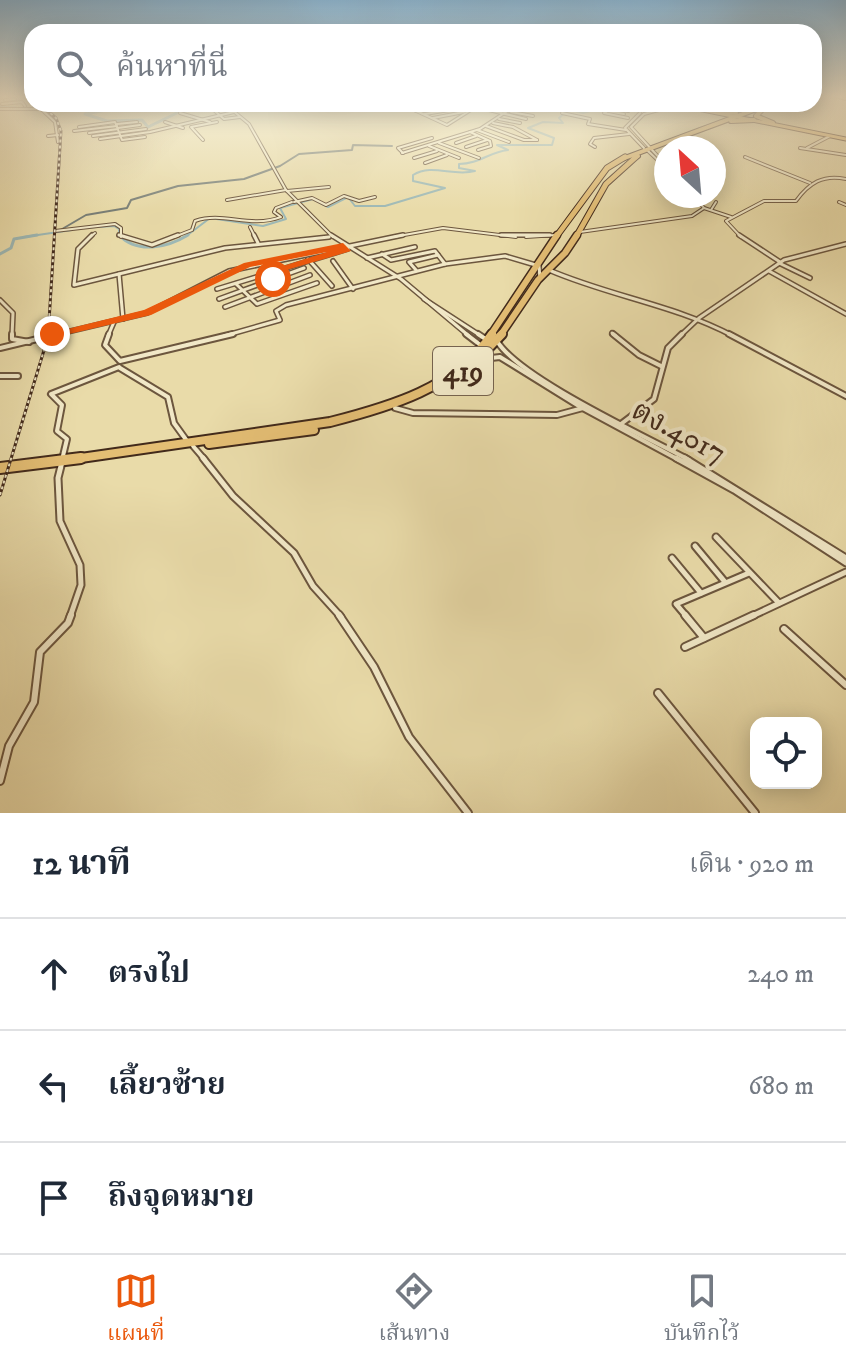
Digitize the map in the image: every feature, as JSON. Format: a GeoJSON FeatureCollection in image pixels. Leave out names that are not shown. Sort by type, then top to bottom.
{"type":"FeatureCollection","features":[{"type":"Feature","properties":{"kind":"highway","name":"419"},"geometry":{"type":"LineString","coordinates":[[0,468],[190,444],[286,436],[395,408],[440,387],[481,359],[543,268],[579,202],[607,168],[687,134]]}},
{"type":"Feature","properties":{"kind":"highway","name":"419"},"geometry":{"type":"LineString","coordinates":[[190,444],[285,429],[378,409],[432,387],[464,366],[490,343],[540,279],[543,268],[568,252],[606,181],[622,164],[648,149],[692,134]]}},
{"type":"Feature","properties":{"kind":"main road"},"geometry":{"type":"LineString","coordinates":[[820,134],[846,137]]}},
{"type":"Feature","properties":{"kind":"street"},"geometry":{"type":"LineString","coordinates":[[100,139],[109,134]]}},
{"type":"Feature","properties":{"kind":"street"},"geometry":{"type":"LineString","coordinates":[[120,134],[122,140],[145,137]]}},
{"type":"Feature","properties":{"kind":"street"},"geometry":{"type":"LineString","coordinates":[[197,134],[203,140]]}},
{"type":"Feature","properties":{"kind":"street"},"geometry":{"type":"LineString","coordinates":[[255,134],[295,203],[329,237],[395,276],[422,298],[490,343]]}},
{"type":"Feature","properties":{"kind":"street"},"geometry":{"type":"LineString","coordinates":[[462,134],[437,142],[426,146],[402,153],[398,148],[430,139],[437,142],[479,158]]}},
{"type":"Feature","properties":{"kind":"street"},"geometry":{"type":"LineString","coordinates":[[485,134],[509,142]]}},
{"type":"Feature","properties":{"kind":"street"},"geometry":{"type":"LineString","coordinates":[[507,134],[524,140],[538,139],[527,134]]}},
{"type":"Feature","properties":{"kind":"street"},"geometry":{"type":"LineString","coordinates":[[595,147],[590,144],[594,138],[617,134]]}},
{"type":"Feature","properties":{"kind":"street"},"geometry":{"type":"LineString","coordinates":[[630,134],[654,155]]}},
{"type":"Feature","properties":{"kind":"street"},"geometry":{"type":"LineString","coordinates":[[637,134],[648,149]]}},
{"type":"Feature","properties":{"kind":"street"},"geometry":{"type":"LineString","coordinates":[[48,136],[58,135],[58,142]]}},
{"type":"Feature","properties":{"kind":"street"},"geometry":{"type":"LineString","coordinates":[[456,143],[479,135],[489,139]]}},
{"type":"Feature","properties":{"kind":"street"},"geometry":{"type":"LineString","coordinates":[[805,149],[830,136]]}},
{"type":"Feature","properties":{"kind":"street"},"geometry":{"type":"LineString","coordinates":[[466,147],[489,139]]}},
{"type":"Feature","properties":{"kind":"street"},"geometry":{"type":"LineString","coordinates":[[478,150],[491,146],[489,139]]}},
{"type":"Feature","properties":{"kind":"street"},"geometry":{"type":"LineString","coordinates":[[426,146],[459,158]]}},
{"type":"Feature","properties":{"kind":"street"},"geometry":{"type":"LineString","coordinates":[[800,148],[846,155]]}},
{"type":"Feature","properties":{"kind":"street"},"geometry":{"type":"LineString","coordinates":[[414,158],[439,151]]}},
{"type":"Feature","properties":{"kind":"street"},"geometry":{"type":"LineString","coordinates":[[425,163],[449,155]]}},
{"type":"Feature","properties":{"kind":"street"},"geometry":{"type":"LineString","coordinates":[[745,157],[811,183]]}},
{"type":"Feature","properties":{"kind":"street"},"geometry":{"type":"LineString","coordinates":[[810,278],[745,242],[727,224],[731,217],[769,199],[796,201],[811,183],[831,177],[846,179]]}},
{"type":"Feature","properties":{"kind":"street"},"geometry":{"type":"LineString","coordinates":[[318,199],[321,195],[319,186]]}},
{"type":"Feature","properties":{"kind":"street"},"geometry":{"type":"LineString","coordinates":[[227,200],[244,194],[329,187]]}},
{"type":"Feature","properties":{"kind":"street"},"geometry":{"type":"LineString","coordinates":[[55,231],[115,224],[121,228],[119,237],[150,247],[172,241],[192,230],[195,221],[208,216],[268,223],[281,217],[274,212],[276,208],[295,203],[318,199],[326,205],[344,196],[359,201],[375,197]]}},
{"type":"Feature","properties":{"kind":"street"},"geometry":{"type":"LineString","coordinates":[[839,202],[846,205]]}},
{"type":"Feature","properties":{"kind":"street"},"geometry":{"type":"LineString","coordinates":[[580,232],[692,216],[704,208],[731,217]]}},
{"type":"Feature","properties":{"kind":"street"},"geometry":{"type":"LineString","coordinates":[[250,227],[258,243]]}},
{"type":"Feature","properties":{"kind":"street"},"geometry":{"type":"LineString","coordinates":[[0,348],[122,320],[159,308],[237,268],[443,228],[520,238],[559,235]]}},
{"type":"Feature","properties":{"kind":"street"},"geometry":{"type":"LineString","coordinates":[[95,233],[78,249],[73,284],[258,243],[329,237]]}},
{"type":"Feature","properties":{"kind":"street"},"geometry":{"type":"LineString","coordinates":[[619,426],[654,399],[668,348],[699,318],[779,262],[846,244]]}},
{"type":"Feature","properties":{"kind":"street"},"geometry":{"type":"LineString","coordinates":[[365,259],[415,247]]}},
{"type":"Feature","properties":{"kind":"street"},"geometry":{"type":"LineString","coordinates":[[217,289],[346,248]]}},
{"type":"Feature","properties":{"kind":"street"},"geometry":{"type":"LineString","coordinates":[[382,254],[391,260],[435,251],[445,264]]}},
{"type":"Feature","properties":{"kind":"street"},"geometry":{"type":"LineString","coordinates":[[416,270],[409,262],[438,255]]}},
{"type":"Feature","properties":{"kind":"street"},"geometry":{"type":"LineString","coordinates":[[0,781],[9,746],[34,702],[40,652],[68,623],[81,585],[80,565],[60,521],[58,478],[67,439],[56,428],[62,402],[51,394],[120,364],[271,325],[280,320],[276,311],[286,305],[416,270],[505,256],[577,282],[699,318],[846,396]]}},
{"type":"Feature","properties":{"kind":"street"},"geometry":{"type":"LineString","coordinates":[[308,259],[332,286]]}},
{"type":"Feature","properties":{"kind":"street"},"geometry":{"type":"LineString","coordinates":[[333,261],[353,289]]}},
{"type":"Feature","properties":{"kind":"street"},"geometry":{"type":"LineString","coordinates":[[219,299],[304,268]]}},
{"type":"Feature","properties":{"kind":"street"},"geometry":{"type":"LineString","coordinates":[[769,271],[846,314]]}},
{"type":"Feature","properties":{"kind":"street"},"geometry":{"type":"LineString","coordinates":[[266,273],[289,293]]}},
{"type":"Feature","properties":{"kind":"street"},"geometry":{"type":"LineString","coordinates":[[119,274],[125,311],[122,320]]}},
{"type":"Feature","properties":{"kind":"street"},"geometry":{"type":"LineString","coordinates":[[225,307],[310,275]]}},
{"type":"Feature","properties":{"kind":"street"},"geometry":{"type":"LineString","coordinates":[[235,284],[257,304],[317,283]]}},
{"type":"Feature","properties":{"kind":"street"},"geometry":{"type":"LineString","coordinates":[[422,298],[490,343]]}},
{"type":"Feature","properties":{"kind":"street"},"geometry":{"type":"LineString","coordinates":[[0,300],[13,313],[12,339],[29,342]]}},
{"type":"Feature","properties":{"kind":"street"},"geometry":{"type":"LineString","coordinates":[[114,322],[105,345],[120,364],[168,397],[174,423],[190,444],[233,496],[294,553],[313,586],[341,617],[374,667],[409,737],[468,813]]}},
{"type":"Feature","properties":{"kind":"street"},"geometry":{"type":"LineString","coordinates":[[612,333],[639,355],[661,366]]}},
{"type":"Feature","properties":{"kind":"street","name":"ตง.4017"},"geometry":{"type":"LineString","coordinates":[[490,343],[619,426]]}},
{"type":"Feature","properties":{"kind":"street","name":"ตง.4017"},"geometry":{"type":"LineString","coordinates":[[481,359],[500,357],[583,408],[734,490],[846,560]]}},
{"type":"Feature","properties":{"kind":"street"},"geometry":{"type":"LineString","coordinates":[[0,376],[18,376]]}},
{"type":"Feature","properties":{"kind":"street"},"geometry":{"type":"LineString","coordinates":[[395,408],[413,413],[557,415],[583,408]]}},
{"type":"Feature","properties":{"kind":"street"},"geometry":{"type":"LineString","coordinates":[[716,537],[779,603]]}},
{"type":"Feature","properties":{"kind":"street"},"geometry":{"type":"LineString","coordinates":[[695,546],[725,582]]}},
{"type":"Feature","properties":{"kind":"street"},"geometry":{"type":"LineString","coordinates":[[672,558],[701,594]]}},
{"type":"Feature","properties":{"kind":"street"},"geometry":{"type":"LineString","coordinates":[[685,647],[846,572]]}},
{"type":"Feature","properties":{"kind":"street"},"geometry":{"type":"LineString","coordinates":[[704,638],[676,604],[749,573]]}},
{"type":"Feature","properties":{"kind":"street"},"geometry":{"type":"LineString","coordinates":[[784,629],[846,685]]}},
{"type":"Feature","properties":{"kind":"street"},"geometry":{"type":"LineString","coordinates":[[658,693],[755,813]]}},
{"type":"Feature","properties":{"kind":"waterway"},"geometry":{"type":"LineString","coordinates":[[187,235],[210,218],[263,226],[286,219],[280,208],[313,199],[328,207],[348,197],[355,206],[385,206],[445,188],[413,181],[413,175],[428,170],[475,171],[459,168],[459,164],[508,150],[497,145],[552,145],[554,138],[543,134]]}},
{"type":"Feature","properties":{"kind":"waterway"},"geometry":{"type":"LineString","coordinates":[[57,232],[86,215],[127,208],[131,200],[178,186],[244,179],[280,166],[299,154],[352,150],[353,145],[392,146]]}},
{"type":"Feature","properties":{"kind":"waterway"},"geometry":{"type":"LineString","coordinates":[[80,228],[114,226],[119,229],[119,235]]}},
{"type":"Feature","properties":{"kind":"waterway"},"geometry":{"type":"LineString","coordinates":[[33,236],[72,230]]}},
{"type":"Feature","properties":{"kind":"waterway"},"geometry":{"type":"LineString","coordinates":[[119,235],[143,247],[162,246],[187,235]]}},
{"type":"Feature","properties":{"kind":"waterway"},"geometry":{"type":"LineString","coordinates":[[0,254],[11,248],[14,239],[33,236]]}},
{"type":"Feature","properties":{"kind":"waterway"},"geometry":{"type":"LineString","coordinates":[[24,237],[33,236]]}},
{"type":"Feature","properties":{"kind":"railway"},"geometry":{"type":"LineString","coordinates":[[0,495],[48,337],[61,134]]}},
{"type":"Feature","properties":{"kind":"route"},"geometry":{"type":"LineString","coordinates":[[52,334],[147,313],[229,271],[248,265],[343,246],[348,249],[266,273],[273,279]]}}]}
